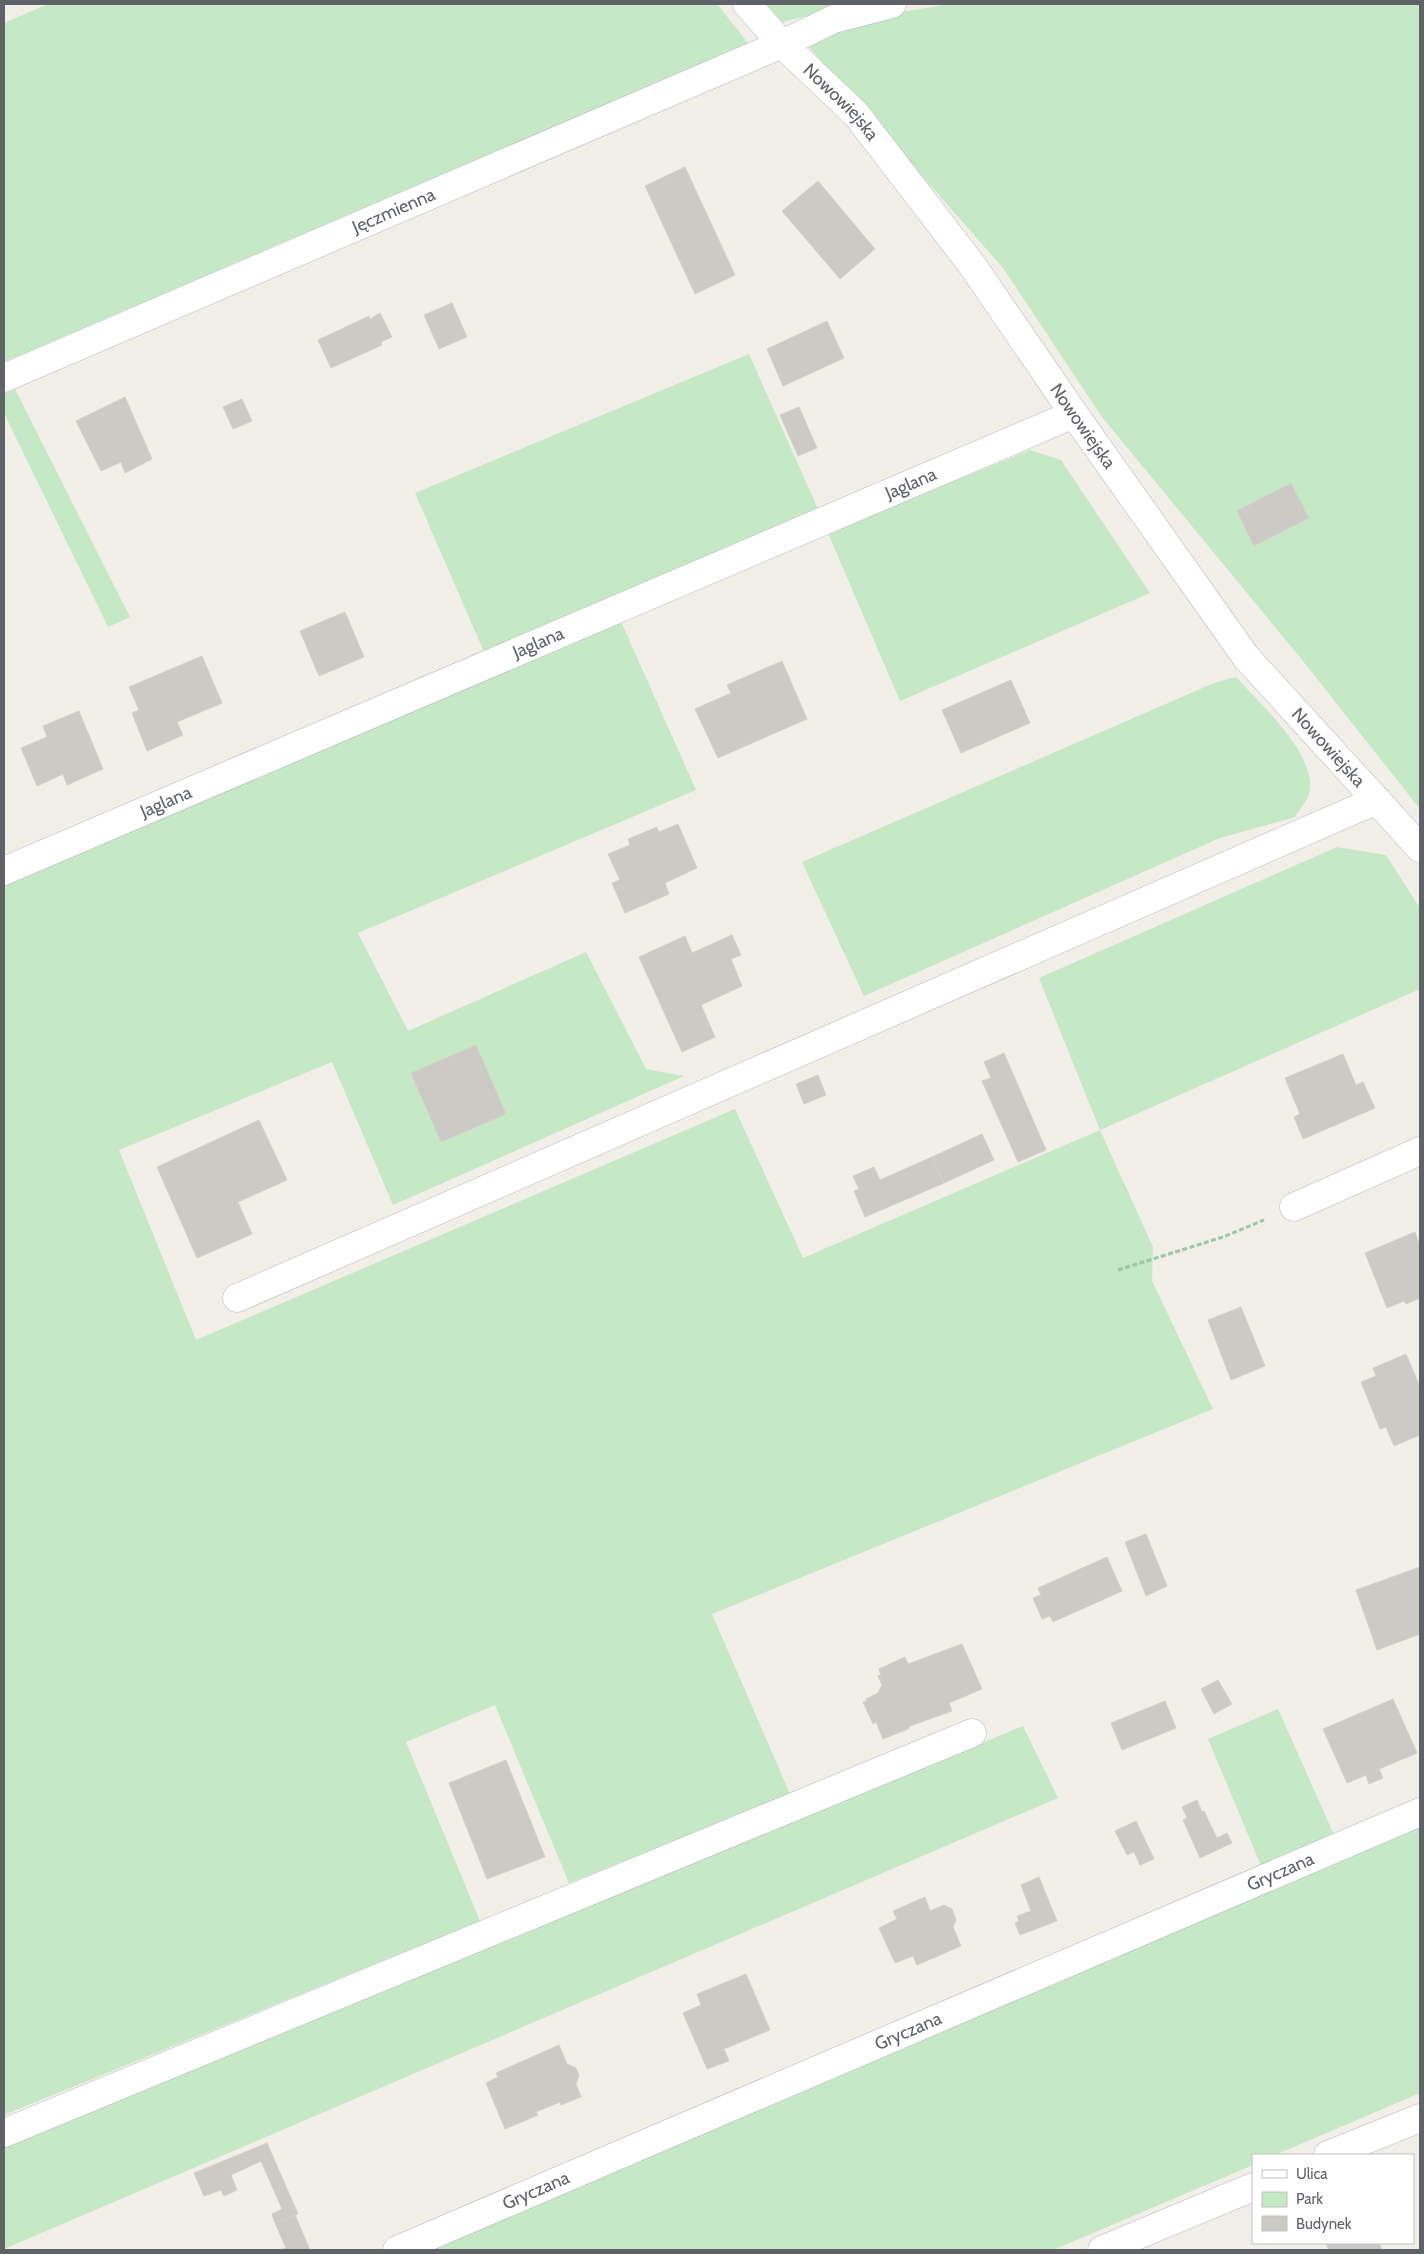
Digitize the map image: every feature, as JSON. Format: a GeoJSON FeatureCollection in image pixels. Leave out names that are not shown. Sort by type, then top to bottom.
{"type":"FeatureCollection","features":[{"type":"Feature","properties":{"kind":"street","name":"Nowowiejska"},"geometry":{"type":"LineString","coordinates":[[747,4],[782,44],[856,114],[972,265],[1074,414],[1246,657],[1420,848]]}},
{"type":"Feature","properties":{"kind":"street","name":"Jęczmienna"},"geometry":{"type":"LineString","coordinates":[[4,378],[782,44],[834,19],[892,4]]}},
{"type":"Feature","properties":{"kind":"street","name":"Jaglana"},"geometry":{"type":"LineString","coordinates":[[4,871],[1074,414]]}},
{"type":"Feature","properties":{"kind":"street"},"geometry":{"type":"LineString","coordinates":[[236,1298],[1377,800]]}},
{"type":"Feature","properties":{"kind":"street"},"geometry":{"type":"LineString","coordinates":[[1294,1207],[1420,1151]]}},
{"type":"Feature","properties":{"kind":"street"},"geometry":{"type":"LineString","coordinates":[[4,2133],[972,1733]]}},
{"type":"Feature","properties":{"kind":"street","name":"Gryczana"},"geometry":{"type":"LineString","coordinates":[[398,2250],[1420,1812]]}},
{"type":"Feature","properties":{"kind":"street"},"geometry":{"type":"LineString","coordinates":[[1330,2154],[1420,2118]]}},
{"type":"Feature","properties":{"kind":"street"},"geometry":{"type":"LineString","coordinates":[[1102,2250],[1252,2187]]}},
{"type":"Feature","properties":{"kind":"path"},"geometry":{"type":"LineString","coordinates":[[1118,1270],[1223,1237],[1294,1207]]}},
{"type":"Feature","properties":{"kind":"green space"},"geometry":{"type":"Polygon","coordinates":[[[48,4],[717,4],[748,43],[4,362],[4,23],[48,4]]]}},
{"type":"Feature","properties":{"kind":"green space"},"geometry":{"type":"Polygon","coordinates":[[[767,4],[861,4],[782,22],[767,4]]]}},
{"type":"Feature","properties":{"kind":"green space"},"geometry":{"type":"Polygon","coordinates":[[[951,4],[1420,4],[1420,809],[1303,661],[1102,417],[1003,268],[809,47],[870,17],[951,4]]]}},
{"type":"Feature","properties":{"kind":"green space"},"geometry":{"type":"Polygon","coordinates":[[[749,354],[819,511],[485,654],[415,493],[749,354]]]}},
{"type":"Feature","properties":{"kind":"green space"},"geometry":{"type":"Polygon","coordinates":[[[15,389],[130,617],[108,627],[4,413],[4,394],[15,389]]]}},
{"type":"Feature","properties":{"kind":"green space"},"geometry":{"type":"Polygon","coordinates":[[[1030,450],[1061,460],[1150,593],[900,701],[828,533],[1030,450]]]}},
{"type":"Feature","properties":{"kind":"green space"},"geometry":{"type":"Polygon","coordinates":[[[619,617],[696,790],[358,933],[408,1031],[586,952],[646,1069],[684,1076],[393,1205],[332,1062],[119,1150],[196,1340],[735,1109],[803,1258],[1100,1130],[1153,1247],[1152,1281],[1213,1409],[712,1614],[790,1794],[569,1883],[495,1705],[406,1742],[480,1921],[4,2115],[4,882],[619,617]]]}},
{"type":"Feature","properties":{"kind":"green space"},"geometry":{"type":"Polygon","coordinates":[[[1236,677],[1285,731],[1305,763],[1310,779],[1309,794],[1295,817],[1220,838],[864,996],[802,862],[1214,683],[1236,677]]]}},
{"type":"Feature","properties":{"kind":"green space"},"geometry":{"type":"Polygon","coordinates":[[[1337,847],[1386,855],[1420,908],[1420,989],[1100,1130],[1039,978],[1337,847]]]}},
{"type":"Feature","properties":{"kind":"green space"},"geometry":{"type":"Polygon","coordinates":[[[1278,1709],[1335,1837],[1262,1868],[1208,1739],[1278,1709]]]}},
{"type":"Feature","properties":{"kind":"green space"},"geometry":{"type":"Polygon","coordinates":[[[1023,1726],[1058,1798],[4,2249],[4,2148],[1023,1726]]]}},
{"type":"Feature","properties":{"kind":"green space"},"geometry":{"type":"Polygon","coordinates":[[[1420,1825],[1420,2093],[1277,2154],[1252,2154],[1252,2165],[1053,2250],[424,2250],[1420,1825]]]}},
{"type":"Feature","properties":{"kind":"building"},"geometry":{"type":"Polygon","coordinates":[[[685,167],[735,275],[695,294],[645,186],[685,167]]]}},
{"type":"Feature","properties":{"kind":"building"},"geometry":{"type":"Polygon","coordinates":[[[818,181],[875,249],[840,279],[782,211],[818,181]]]}},
{"type":"Feature","properties":{"kind":"building"},"geometry":{"type":"Polygon","coordinates":[[[452,303],[467,337],[439,349],[424,315],[452,303]]]}},
{"type":"Feature","properties":{"kind":"building"},"geometry":{"type":"Polygon","coordinates":[[[380,313],[392,337],[381,342],[382,345],[331,368],[318,340],[369,316],[370,319],[380,313]]]}},
{"type":"Feature","properties":{"kind":"building"},"geometry":{"type":"Polygon","coordinates":[[[827,321],[844,358],[783,386],[767,349],[827,321]]]}},
{"type":"Feature","properties":{"kind":"building"},"geometry":{"type":"Polygon","coordinates":[[[125,397],[152,459],[125,473],[121,462],[101,471],[76,421],[125,397]]]}},
{"type":"Feature","properties":{"kind":"building"},"geometry":{"type":"Polygon","coordinates":[[[242,399],[252,421],[233,429],[223,407],[242,399]]]}},
{"type":"Feature","properties":{"kind":"building"},"geometry":{"type":"Polygon","coordinates":[[[799,407],[817,448],[798,456],[780,415],[799,407]]]}},
{"type":"Feature","properties":{"kind":"building"},"geometry":{"type":"Polygon","coordinates":[[[1291,483],[1309,518],[1254,546],[1237,511],[1291,483]]]}},
{"type":"Feature","properties":{"kind":"building"},"geometry":{"type":"Polygon","coordinates":[[[345,612],[364,657],[319,676],[300,631],[345,612]]]}},
{"type":"Feature","properties":{"kind":"building"},"geometry":{"type":"Polygon","coordinates":[[[202,656],[222,703],[177,722],[183,735],[147,751],[132,713],[139,710],[129,687],[202,656]]]}},
{"type":"Feature","properties":{"kind":"building"},"geometry":{"type":"Polygon","coordinates":[[[782,661],[807,719],[718,758],[695,709],[731,693],[727,685],[782,661]]]}},
{"type":"Feature","properties":{"kind":"building"},"geometry":{"type":"Polygon","coordinates":[[[1011,680],[1030,723],[961,753],[942,710],[1011,680]]]}},
{"type":"Feature","properties":{"kind":"building"},"geometry":{"type":"Polygon","coordinates":[[[79,711],[103,769],[67,785],[63,774],[37,786],[21,748],[47,737],[43,726],[79,711]]]}},
{"type":"Feature","properties":{"kind":"building"},"geometry":{"type":"Polygon","coordinates":[[[678,824],[697,868],[665,883],[669,894],[625,913],[612,883],[620,880],[608,854],[630,845],[628,839],[657,827],[659,832],[678,824]]]}},
{"type":"Feature","properties":{"kind":"building"},"geometry":{"type":"Polygon","coordinates":[[[732,935],[741,955],[731,959],[742,986],[701,1005],[715,1037],[682,1052],[639,957],[685,936],[692,953],[732,935]]]}},
{"type":"Feature","properties":{"kind":"building"},"geometry":{"type":"Polygon","coordinates":[[[476,1045],[506,1114],[441,1142],[411,1073],[476,1045]]]}},
{"type":"Feature","properties":{"kind":"building"},"geometry":{"type":"Polygon","coordinates":[[[1004,1053],[1046,1150],[1018,1162],[982,1081],[991,1078],[984,1062],[1004,1053]]]}},
{"type":"Feature","properties":{"kind":"building"},"geometry":{"type":"Polygon","coordinates":[[[1343,1054],[1356,1085],[1363,1082],[1375,1108],[1303,1139],[1294,1117],[1300,1114],[1285,1078],[1343,1054]]]}},
{"type":"Feature","properties":{"kind":"building"},"geometry":{"type":"Polygon","coordinates":[[[818,1075],[826,1095],[804,1104],[796,1084],[818,1075]]]}},
{"type":"Feature","properties":{"kind":"building"},"geometry":{"type":"Polygon","coordinates":[[[259,1120],[287,1180],[238,1202],[252,1234],[197,1258],[157,1167],[259,1120]]]}},
{"type":"Feature","properties":{"kind":"building"},"geometry":{"type":"Polygon","coordinates":[[[982,1134],[994,1160],[944,1183],[932,1157],[982,1134]]]}},
{"type":"Feature","properties":{"kind":"building"},"geometry":{"type":"Polygon","coordinates":[[[932,1157],[944,1183],[865,1217],[854,1191],[859,1189],[853,1176],[874,1167],[880,1180],[932,1157]]]}},
{"type":"Feature","properties":{"kind":"building"},"geometry":{"type":"Polygon","coordinates":[[[1415,1232],[1420,1246],[1420,1298],[1406,1304],[1404,1301],[1387,1308],[1365,1253],[1415,1232]]]}},
{"type":"Feature","properties":{"kind":"building"},"geometry":{"type":"Polygon","coordinates":[[[1241,1307],[1265,1366],[1231,1380],[1208,1320],[1241,1307]]]}},
{"type":"Feature","properties":{"kind":"building"},"geometry":{"type":"Polygon","coordinates":[[[1406,1354],[1420,1387],[1420,1435],[1394,1446],[1386,1427],[1380,1429],[1361,1382],[1376,1376],[1373,1368],[1406,1354]]]}},
{"type":"Feature","properties":{"kind":"building"},"geometry":{"type":"Polygon","coordinates":[[[1146,1534],[1167,1586],[1146,1596],[1125,1542],[1146,1534]]]}},
{"type":"Feature","properties":{"kind":"building"},"geometry":{"type":"Polygon","coordinates":[[[1107,1557],[1122,1591],[1053,1622],[1050,1616],[1042,1619],[1033,1598],[1041,1595],[1038,1588],[1107,1557]]]}},
{"type":"Feature","properties":{"kind":"building"},"geometry":{"type":"Polygon","coordinates":[[[1420,1567],[1420,1634],[1377,1650],[1356,1590],[1420,1567]]]}},
{"type":"Feature","properties":{"kind":"building"},"geometry":{"type":"Polygon","coordinates":[[[962,1644],[982,1689],[949,1703],[952,1711],[910,1726],[908,1729],[883,1739],[876,1722],[873,1724],[863,1702],[878,1693],[882,1685],[878,1676],[881,1675],[879,1669],[905,1657],[908,1664],[962,1644]]]}},
{"type":"Feature","properties":{"kind":"building"},"geometry":{"type":"Polygon","coordinates":[[[1218,1680],[1232,1704],[1214,1714],[1201,1689],[1218,1680]]]}},
{"type":"Feature","properties":{"kind":"building"},"geometry":{"type":"Polygon","coordinates":[[[1393,1699],[1417,1753],[1379,1769],[1383,1778],[1369,1784],[1366,1775],[1347,1783],[1323,1729],[1393,1699]]]}},
{"type":"Feature","properties":{"kind":"building"},"geometry":{"type":"Polygon","coordinates":[[[1165,1701],[1176,1728],[1122,1750],[1111,1723],[1165,1701]]]}},
{"type":"Feature","properties":{"kind":"building"},"geometry":{"type":"Polygon","coordinates":[[[506,1760],[545,1857],[487,1879],[449,1783],[506,1760]]]}},
{"type":"Feature","properties":{"kind":"building"},"geometry":{"type":"Polygon","coordinates":[[[1197,1800],[1217,1838],[1227,1833],[1232,1843],[1200,1858],[1183,1820],[1187,1818],[1182,1807],[1197,1800]]]}},
{"type":"Feature","properties":{"kind":"building"},"geometry":{"type":"Polygon","coordinates":[[[1136,1821],[1154,1859],[1140,1865],[1134,1852],[1127,1855],[1115,1831],[1136,1821]]]}},
{"type":"Feature","properties":{"kind":"building"},"geometry":{"type":"Polygon","coordinates":[[[1039,1877],[1057,1921],[1020,1935],[1015,1923],[1019,1921],[1017,1916],[1031,1911],[1021,1885],[1039,1877]]]}},
{"type":"Feature","properties":{"kind":"building"},"geometry":{"type":"Polygon","coordinates":[[[925,1897],[930,1911],[944,1905],[952,1909],[956,1920],[953,1927],[961,1946],[917,1965],[913,1956],[895,1963],[879,1928],[897,1919],[893,1911],[925,1897]]]}},
{"type":"Feature","properties":{"kind":"building"},"geometry":{"type":"Polygon","coordinates":[[[746,1974],[770,2030],[724,2049],[729,2061],[707,2069],[683,2013],[701,2005],[697,1994],[746,1974]]]}},
{"type":"Feature","properties":{"kind":"building"},"geometry":{"type":"Polygon","coordinates":[[[559,2045],[567,2064],[576,2068],[579,2075],[576,2084],[581,2097],[561,2105],[560,2102],[536,2112],[538,2115],[505,2129],[486,2083],[498,2077],[496,2073],[559,2045]]]}},
{"type":"Feature","properties":{"kind":"building"},"geometry":{"type":"Polygon","coordinates":[[[267,2143],[298,2214],[275,2223],[272,2214],[282,2209],[261,2161],[231,2175],[237,2190],[224,2196],[221,2190],[204,2196],[194,2173],[267,2143]]]}},
{"type":"Feature","properties":{"kind":"building"},"geometry":{"type":"Polygon","coordinates":[[[295,2215],[310,2250],[281,2250],[286,2248],[275,2223],[295,2215]]]}},
{"type":"Feature","properties":{"kind":"building"},"geometry":{"type":"Polygon","coordinates":[[[1326,2244],[1379,2244],[1382,2250],[1329,2250],[1326,2244]]]}}]}
